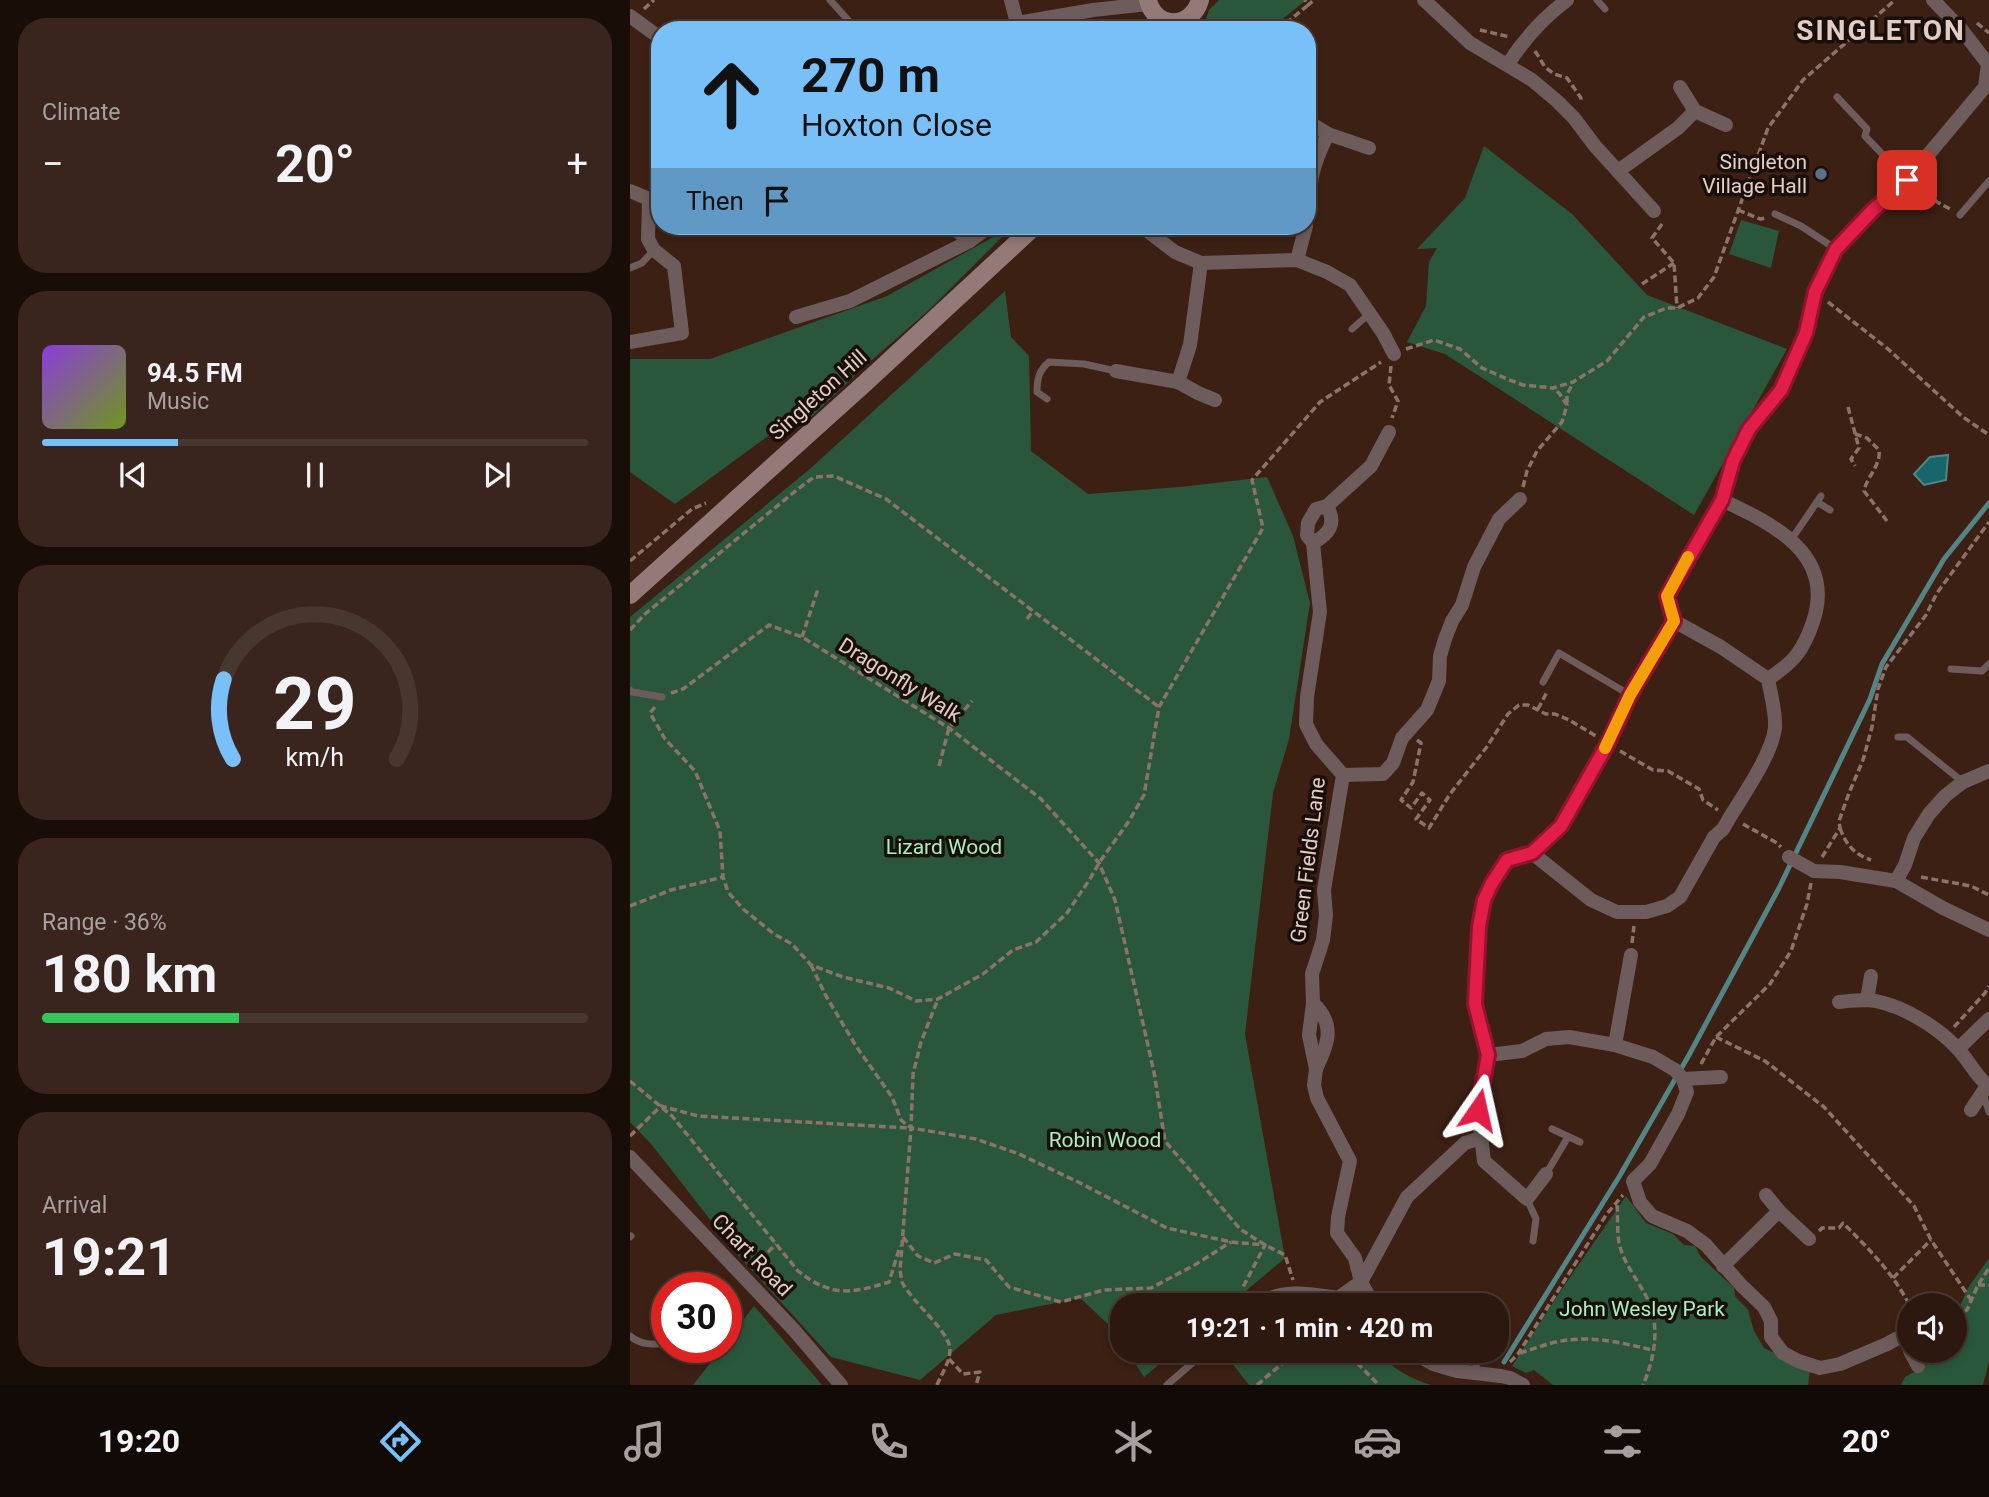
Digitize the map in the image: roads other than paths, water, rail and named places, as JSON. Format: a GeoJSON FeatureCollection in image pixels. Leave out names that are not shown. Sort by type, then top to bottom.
{"type":"FeatureCollection","features":[{"type":"Feature","properties":{"kind":"street"},"geometry":{"type":"LineString","coordinates":[[1011,0],[1012,21]]}},
{"type":"Feature","properties":{"kind":"street"},"geometry":{"type":"LineString","coordinates":[[1185,21],[1194,13],[1200,0]]}},
{"type":"Feature","properties":{"kind":"street"},"geometry":{"type":"LineString","coordinates":[[1424,0],[1470,43],[1532,80],[1574,118],[1654,211]]}},
{"type":"Feature","properties":{"kind":"street"},"geometry":{"type":"LineString","coordinates":[[1508,64],[1522,42],[1548,14],[1567,0]]}},
{"type":"Feature","properties":{"kind":"street"},"geometry":{"type":"LineString","coordinates":[[1532,853],[1591,900],[1617,912],[1634,913],[1675,902],[1714,837],[1723,829],[1771,745],[1775,713],[1768,679],[1721,647],[1674,621],[1667,596],[1722,500],[1733,461],[1749,429],[1781,390],[1806,333],[1815,292],[1836,249],[1872,211],[1909,179],[1985,88],[1989,64],[1933,0]]}},
{"type":"Feature","properties":{"kind":"street"},"geometry":{"type":"LineString","coordinates":[[1037,21],[1148,2],[1157,17],[1169,21]]}},
{"type":"Feature","properties":{"kind":"street"},"geometry":{"type":"LineString","coordinates":[[630,16],[651,31]]}},
{"type":"Feature","properties":{"kind":"street"},"geometry":{"type":"LineString","coordinates":[[1680,88],[1695,111],[1727,125]]}},
{"type":"Feature","properties":{"kind":"street"},"geometry":{"type":"LineString","coordinates":[[1618,171],[1678,128],[1695,111]]}},
{"type":"Feature","properties":{"kind":"street"},"geometry":{"type":"LineString","coordinates":[[1316,127],[1328,134],[1369,148]]}},
{"type":"Feature","properties":{"kind":"street"},"geometry":{"type":"LineString","coordinates":[[1316,162],[1328,134]]}},
{"type":"Feature","properties":{"kind":"street"},"geometry":{"type":"LineString","coordinates":[[630,191],[651,198]]}},
{"type":"Feature","properties":{"kind":"street"},"geometry":{"type":"LineString","coordinates":[[630,342],[682,333],[674,266],[654,250],[648,239],[651,219]]}},
{"type":"Feature","properties":{"kind":"street"},"geometry":{"type":"LineString","coordinates":[[962,235],[970,241]]}},
{"type":"Feature","properties":{"kind":"street"},"geometry":{"type":"LineString","coordinates":[[796,317],[850,301],[978,235]]}},
{"type":"Feature","properties":{"kind":"street","name":"Singleton Hill"},"geometry":{"type":"LineString","coordinates":[[630,595],[1025,235]]}},
{"type":"Feature","properties":{"kind":"street"},"geometry":{"type":"LineString","coordinates":[[1153,235],[1175,251],[1201,263],[1297,260],[1327,272],[1350,285],[1394,354]]}},
{"type":"Feature","properties":{"kind":"street"},"geometry":{"type":"LineString","coordinates":[[1297,260],[1304,235]]}},
{"type":"Feature","properties":{"kind":"street"},"geometry":{"type":"LineString","coordinates":[[1178,382],[1190,345],[1201,263]]}},
{"type":"Feature","properties":{"kind":"street"},"geometry":{"type":"LineString","coordinates":[[1116,371],[1178,382],[1215,400]]}},
{"type":"Feature","properties":{"kind":"street","name":"Green Fields Lane"},"geometry":{"type":"LineString","coordinates":[[1367,1293],[1355,1258],[1337,1233],[1350,1161],[1317,1098],[1314,1085],[1316,1069],[1309,1035],[1313,1003],[1312,974],[1323,940],[1326,915],[1324,890],[1343,775],[1316,744],[1306,724],[1307,697],[1320,612],[1312,542],[1307,535],[1308,523],[1316,509],[1327,506],[1371,466],[1389,432]]}},
{"type":"Feature","properties":{"kind":"street"},"geometry":{"type":"LineString","coordinates":[[1343,775],[1383,774],[1393,763],[1402,738],[1427,710],[1439,681],[1440,656],[1445,639],[1462,605],[1474,567],[1499,519],[1520,499]]}},
{"type":"Feature","properties":{"kind":"street"},"geometry":{"type":"LineString","coordinates":[[1722,500],[1763,519],[1791,540],[1811,562],[1819,595],[1806,644],[1787,666],[1768,679]]}},
{"type":"Feature","properties":{"kind":"street"},"geometry":{"type":"LineString","coordinates":[[1312,542],[1325,536],[1332,527],[1327,506]]}},
{"type":"Feature","properties":{"kind":"street"},"geometry":{"type":"LineString","coordinates":[[1546,1174],[1527,1199],[1485,1161],[1478,1110],[1488,1055],[1475,1004],[1479,927],[1484,900],[1507,860],[1532,853],[1561,826],[1608,743],[1630,695],[1674,621]]}},
{"type":"Feature","properties":{"kind":"street"},"geometry":{"type":"LineString","coordinates":[[1900,884],[1914,838],[1929,814],[1945,796],[1963,782],[1989,771]]}},
{"type":"Feature","properties":{"kind":"street"},"geometry":{"type":"LineString","coordinates":[[1789,857],[1814,871],[1840,872],[1900,884],[1989,930]]}},
{"type":"Feature","properties":{"kind":"street"},"geometry":{"type":"LineString","coordinates":[[1615,1045],[1631,955]]}},
{"type":"Feature","properties":{"kind":"street"},"geometry":{"type":"LineString","coordinates":[[1867,1000],[1871,976]]}},
{"type":"Feature","properties":{"kind":"street"},"geometry":{"type":"LineString","coordinates":[[1839,1002],[1867,1000],[1885,1004],[1907,1012],[1944,1037],[1958,1049],[1986,1088],[1970,1110]]}},
{"type":"Feature","properties":{"kind":"street"},"geometry":{"type":"LineString","coordinates":[[1958,1049],[1989,1019]]}},
{"type":"Feature","properties":{"kind":"street"},"geometry":{"type":"LineString","coordinates":[[1488,1055],[1522,1051],[1546,1039],[1569,1037],[1615,1045],[1653,1058],[1690,1079],[1721,1077]]}},
{"type":"Feature","properties":{"kind":"street"},"geometry":{"type":"LineString","coordinates":[[1690,1079],[1678,1114],[1650,1164],[1633,1181],[1640,1202],[1652,1216],[1687,1231],[1706,1245],[1764,1307],[1770,1321],[1771,1337],[1783,1353],[1798,1361],[1820,1368],[1839,1364],[1897,1338]]}},
{"type":"Feature","properties":{"kind":"street"},"geometry":{"type":"LineString","coordinates":[[1345,1293],[1361,1282],[1407,1197],[1465,1143],[1480,1138]]}},
{"type":"Feature","properties":{"kind":"street","name":"Chart Road"},"geometry":{"type":"LineString","coordinates":[[630,1157],[794,1330],[841,1385]]}},
{"type":"Feature","properties":{"kind":"street"},"geometry":{"type":"LineString","coordinates":[[1766,1195],[1779,1211],[1809,1238]]}},
{"type":"Feature","properties":{"kind":"street"},"geometry":{"type":"LineString","coordinates":[[1724,1265],[1779,1211]]}},
{"type":"Feature","properties":{"kind":"street"},"geometry":{"type":"LineString","coordinates":[[1431,1363],[1457,1371],[1510,1378],[1523,1385]]}},
{"type":"Feature","properties":{"kind":"lane"},"geometry":{"type":"LineString","coordinates":[[830,0],[849,21]]}},
{"type":"Feature","properties":{"kind":"lane"},"geometry":{"type":"LineString","coordinates":[[1597,0],[1605,9]]}},
{"type":"Feature","properties":{"kind":"lane"},"geometry":{"type":"LineString","coordinates":[[1837,97],[1867,128],[1865,136],[1909,179]]}},
{"type":"Feature","properties":{"kind":"lane"},"geometry":{"type":"LineString","coordinates":[[1960,215],[1989,181]]}},
{"type":"Feature","properties":{"kind":"lane"},"geometry":{"type":"LineString","coordinates":[[1775,214],[1801,226],[1836,249]]}},
{"type":"Feature","properties":{"kind":"lane"},"geometry":{"type":"LineString","coordinates":[[630,268],[642,263],[654,250]]}},
{"type":"Feature","properties":{"kind":"lane"},"geometry":{"type":"LineString","coordinates":[[1352,329],[1370,313]]}},
{"type":"Feature","properties":{"kind":"lane"},"geometry":{"type":"LineString","coordinates":[[1046,398],[1037,391],[1037,380],[1042,368],[1049,362],[1084,364],[1116,371]]}},
{"type":"Feature","properties":{"kind":"lane"},"geometry":{"type":"LineString","coordinates":[[1791,540],[1819,499],[1830,509]]}},
{"type":"Feature","properties":{"kind":"lane"},"geometry":{"type":"LineString","coordinates":[[1544,682],[1559,653],[1630,695]]}},
{"type":"Feature","properties":{"kind":"lane"},"geometry":{"type":"LineString","coordinates":[[1951,669],[1982,671],[1989,664]]}},
{"type":"Feature","properties":{"kind":"lane"},"geometry":{"type":"LineString","coordinates":[[630,690],[662,696]]}},
{"type":"Feature","properties":{"kind":"lane"},"geometry":{"type":"LineString","coordinates":[[1898,737],[1907,737],[1963,782]]}},
{"type":"Feature","properties":{"kind":"lane"},"geometry":{"type":"LineString","coordinates":[[1986,1088],[1989,1112]]}},
{"type":"Feature","properties":{"kind":"lane"},"geometry":{"type":"LineString","coordinates":[[1552,1129],[1580,1142]]}},
{"type":"Feature","properties":{"kind":"lane"},"geometry":{"type":"LineString","coordinates":[[1546,1174],[1568,1137]]}},
{"type":"Feature","properties":{"kind":"lane"},"geometry":{"type":"LineString","coordinates":[[1527,1199],[1536,1219],[1533,1241]]}},
{"type":"Feature","properties":{"kind":"lane"},"geometry":{"type":"LineString","coordinates":[[630,1336],[638,1342],[651,1345]]}},
{"type":"Feature","properties":{"kind":"lane"},"geometry":{"type":"LineString","coordinates":[[1167,1385],[1192,1363]]}},
{"type":"Feature","properties":{"kind":"lane"},"geometry":{"type":"LineString","coordinates":[[1474,1372],[1477,1363]]}},
{"type":"Feature","properties":{"kind":"water"},"geometry":{"type":"Polygon","coordinates":[[[1948,455],[1946,480],[1924,485],[1914,474],[1930,457],[1948,455]]]}},
{"type":"Feature","properties":{"kind":"waterway"},"geometry":{"type":"LineString","coordinates":[[1509,1354],[1619,1177],[1689,1055],[1779,888],[1870,699],[1882,664],[1944,559],[1989,503]]}},
{"type":"Feature","properties":{"kind":"place","name":"Singleton Village Hall"},"geometry":{"type":"Point","coordinates":[1821,174]}},
{"type":"Feature","properties":{"kind":"district","name":"SINGLETON"},"geometry":{"type":"Point","coordinates":[1881,30]}},
{"type":"Feature","properties":{"kind":"park label","name":"Lizard Wood"},"geometry":{"type":"Point","coordinates":[944,847]}},
{"type":"Feature","properties":{"kind":"park label","name":"Robin Wood"},"geometry":{"type":"Point","coordinates":[1105,1140]}},
{"type":"Feature","properties":{"kind":"park label","name":"John Wesley Park"},"geometry":{"type":"Point","coordinates":[1642,1309]}}]}
